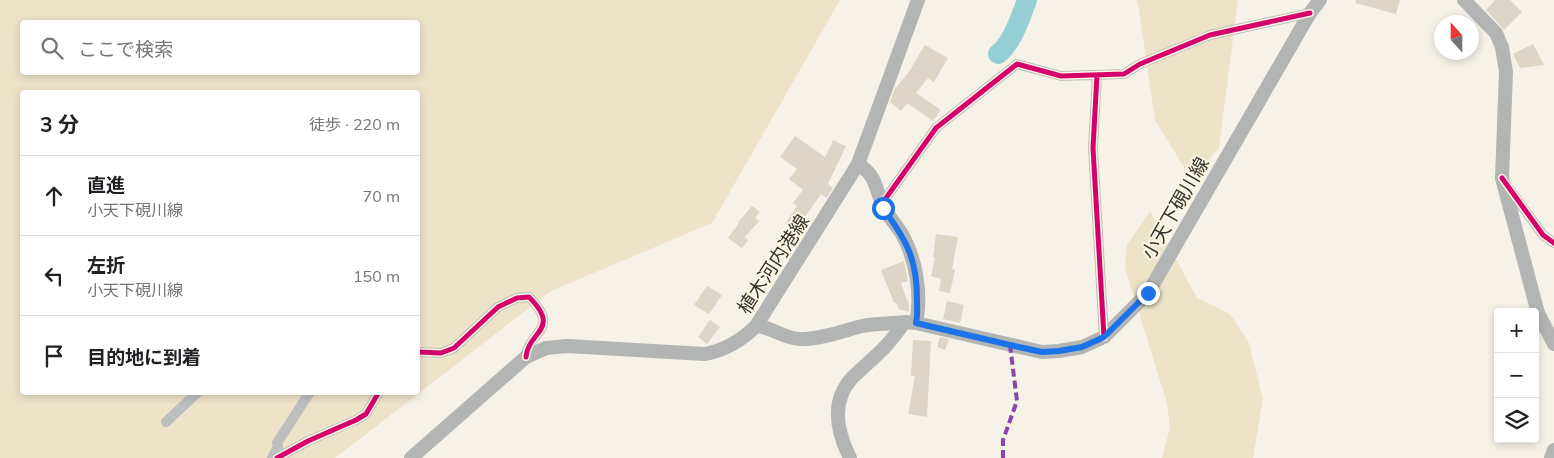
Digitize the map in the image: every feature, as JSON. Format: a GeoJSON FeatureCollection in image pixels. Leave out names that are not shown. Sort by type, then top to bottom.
{"type":"FeatureCollection","features":[{"type":"Feature","properties":{"kind":"main road","name":"植木河内港線"},"geometry":{"type":"LineString","coordinates":[[411,458],[526,357],[546,348],[567,346],[705,354],[718,352],[738,343],[756,326],[858,164],[918,0]]}},
{"type":"Feature","properties":{"kind":"main road","name":"小天下硯川線"},"geometry":{"type":"LineString","coordinates":[[756,326],[765,327],[789,338],[800,339],[864,326],[911,322],[1042,352],[1082,347],[1104,337],[1148,293],[1310,13],[1320,0]]}},
{"type":"Feature","properties":{"kind":"main road"},"geometry":{"type":"LineString","coordinates":[[1464,0],[1496,33],[1502,48],[1506,72],[1502,178],[1538,312],[1554,344]]}},
{"type":"Feature","properties":{"kind":"main road"},"geometry":{"type":"LineString","coordinates":[[850,458],[841,440],[838,420],[839,400],[851,380],[918,314],[918,285],[912,257],[902,235],[883,208],[874,179],[866,169],[858,164]]}},
{"type":"Feature","properties":{"kind":"main road"},"geometry":{"type":"LineString","coordinates":[[1551,458],[1554,450]]}},
{"type":"Feature","properties":{"kind":"street"},"geometry":{"type":"LineString","coordinates":[[881,202],[886,198],[936,128],[1016,64],[1061,76],[1124,74],[1140,64],[1210,35],[1310,13]]}},
{"type":"Feature","properties":{"kind":"street"},"geometry":{"type":"LineString","coordinates":[[1097,75],[1094,148],[1104,337]]}},
{"type":"Feature","properties":{"kind":"street"},"geometry":{"type":"LineString","coordinates":[[1502,178],[1543,234],[1554,243]]}},
{"type":"Feature","properties":{"kind":"street"},"geometry":{"type":"LineString","coordinates":[[420,352],[441,353],[454,348],[498,307],[517,298],[529,297],[538,306],[543,321],[542,329],[527,351],[526,357]]}},
{"type":"Feature","properties":{"kind":"street"},"geometry":{"type":"LineString","coordinates":[[166,422],[195,395]]}},
{"type":"Feature","properties":{"kind":"street"},"geometry":{"type":"LineString","coordinates":[[272,458],[278,447],[277,443],[308,395]]}},
{"type":"Feature","properties":{"kind":"street"},"geometry":{"type":"LineString","coordinates":[[278,458],[308,441],[366,414],[377,395]]}},
{"type":"Feature","properties":{"kind":"shaded area"},"geometry":{"type":"Polygon","coordinates":[[[0,0],[840,0],[712,223],[551,291],[420,392],[420,90],[20,90],[20,395],[416,395],[335,458],[0,458],[0,0]]]}},
{"type":"Feature","properties":{"kind":"shaded area"},"geometry":{"type":"Polygon","coordinates":[[[1136,0],[1238,0],[1219,148],[1192,180],[1155,120],[1136,0]]]}},
{"type":"Feature","properties":{"kind":"shaded area"},"geometry":{"type":"Polygon","coordinates":[[[1150,211],[1197,298],[1230,314],[1249,343],[1263,399],[1253,458],[1162,458],[1170,428],[1167,403],[1125,268],[1127,245],[1150,211]]]}},
{"type":"Feature","properties":{"kind":"building"},"geometry":{"type":"Polygon","coordinates":[[[1356,0],[1400,0],[1396,14],[1355,3],[1356,0]]]}},
{"type":"Feature","properties":{"kind":"building"},"geometry":{"type":"Polygon","coordinates":[[[1495,0],[1510,0],[1522,12],[1504,30],[1486,10],[1495,0]]]}},
{"type":"Feature","properties":{"kind":"building"},"geometry":{"type":"Polygon","coordinates":[[[1533,44],[1544,65],[1520,68],[1513,54],[1533,44]]]}},
{"type":"Feature","properties":{"kind":"building"},"geometry":{"type":"Polygon","coordinates":[[[925,45],[948,58],[934,82],[928,78],[916,93],[941,110],[933,121],[907,103],[901,111],[890,102],[894,90],[912,68],[925,45]]]}},
{"type":"Feature","properties":{"kind":"building"},"geometry":{"type":"Polygon","coordinates":[[[795,136],[825,157],[833,140],[846,146],[828,184],[833,188],[827,198],[821,194],[795,231],[785,224],[797,206],[793,203],[803,190],[789,179],[797,169],[780,157],[795,136]]]}},
{"type":"Feature","properties":{"kind":"building"},"geometry":{"type":"Polygon","coordinates":[[[752,206],[760,212],[755,218],[759,221],[745,237],[748,240],[742,248],[728,238],[738,222],[752,206]]]}},
{"type":"Feature","properties":{"kind":"building"},"geometry":{"type":"Polygon","coordinates":[[[936,234],[958,237],[952,269],[955,270],[950,293],[939,291],[941,279],[931,276],[935,257],[933,257],[936,234]]]}},
{"type":"Feature","properties":{"kind":"building"},"geometry":{"type":"Polygon","coordinates":[[[904,261],[908,281],[901,283],[909,305],[909,312],[899,309],[896,303],[894,303],[881,270],[904,261]]]}},
{"type":"Feature","properties":{"kind":"building"},"geometry":{"type":"Polygon","coordinates":[[[707,286],[722,295],[709,314],[694,305],[707,286]]]}},
{"type":"Feature","properties":{"kind":"building"},"geometry":{"type":"Polygon","coordinates":[[[947,301],[964,305],[960,323],[943,319],[947,301]]]}},
{"type":"Feature","properties":{"kind":"building"},"geometry":{"type":"Polygon","coordinates":[[[710,320],[720,327],[707,344],[698,337],[710,320]]]}},
{"type":"Feature","properties":{"kind":"building"},"geometry":{"type":"Polygon","coordinates":[[[940,337],[949,339],[945,350],[937,347],[940,337]]]}},
{"type":"Feature","properties":{"kind":"building"},"geometry":{"type":"Polygon","coordinates":[[[913,340],[931,341],[927,417],[908,414],[915,376],[911,376],[913,340]]]}},
{"type":"Feature","properties":{"kind":"waterway"},"geometry":{"type":"LineString","coordinates":[[998,54],[1012,37],[1027,0]]}},
{"type":"Feature","properties":{"kind":"marked path"},"geometry":{"type":"LineString","coordinates":[[1003,458],[1003,440],[1017,401],[1010,345]]}},
{"type":"Feature","properties":{"kind":"cycle path"},"geometry":{"type":"LineString","coordinates":[[881,202],[886,198],[936,128],[1017,64],[1061,76],[1124,74],[1140,64],[1210,35],[1310,13]]}},
{"type":"Feature","properties":{"kind":"cycle path"},"geometry":{"type":"LineString","coordinates":[[1097,75],[1093,148],[1104,337]]}},
{"type":"Feature","properties":{"kind":"cycle path"},"geometry":{"type":"LineString","coordinates":[[1502,178],[1543,235],[1554,243]]}},
{"type":"Feature","properties":{"kind":"cycle path"},"geometry":{"type":"LineString","coordinates":[[420,352],[441,353],[454,348],[498,307],[517,298],[529,297],[543,317],[543,324],[528,348],[526,357]]}},
{"type":"Feature","properties":{"kind":"cycle path"},"geometry":{"type":"LineString","coordinates":[[277,458],[308,441],[366,414],[377,395]]}},
{"type":"Feature","properties":{"kind":"route"},"geometry":{"type":"LineString","coordinates":[[883,208],[902,235],[912,257],[918,285],[918,314],[916,323],[1042,352],[1059,351],[1082,347],[1104,337],[1148,293]]}}]}
